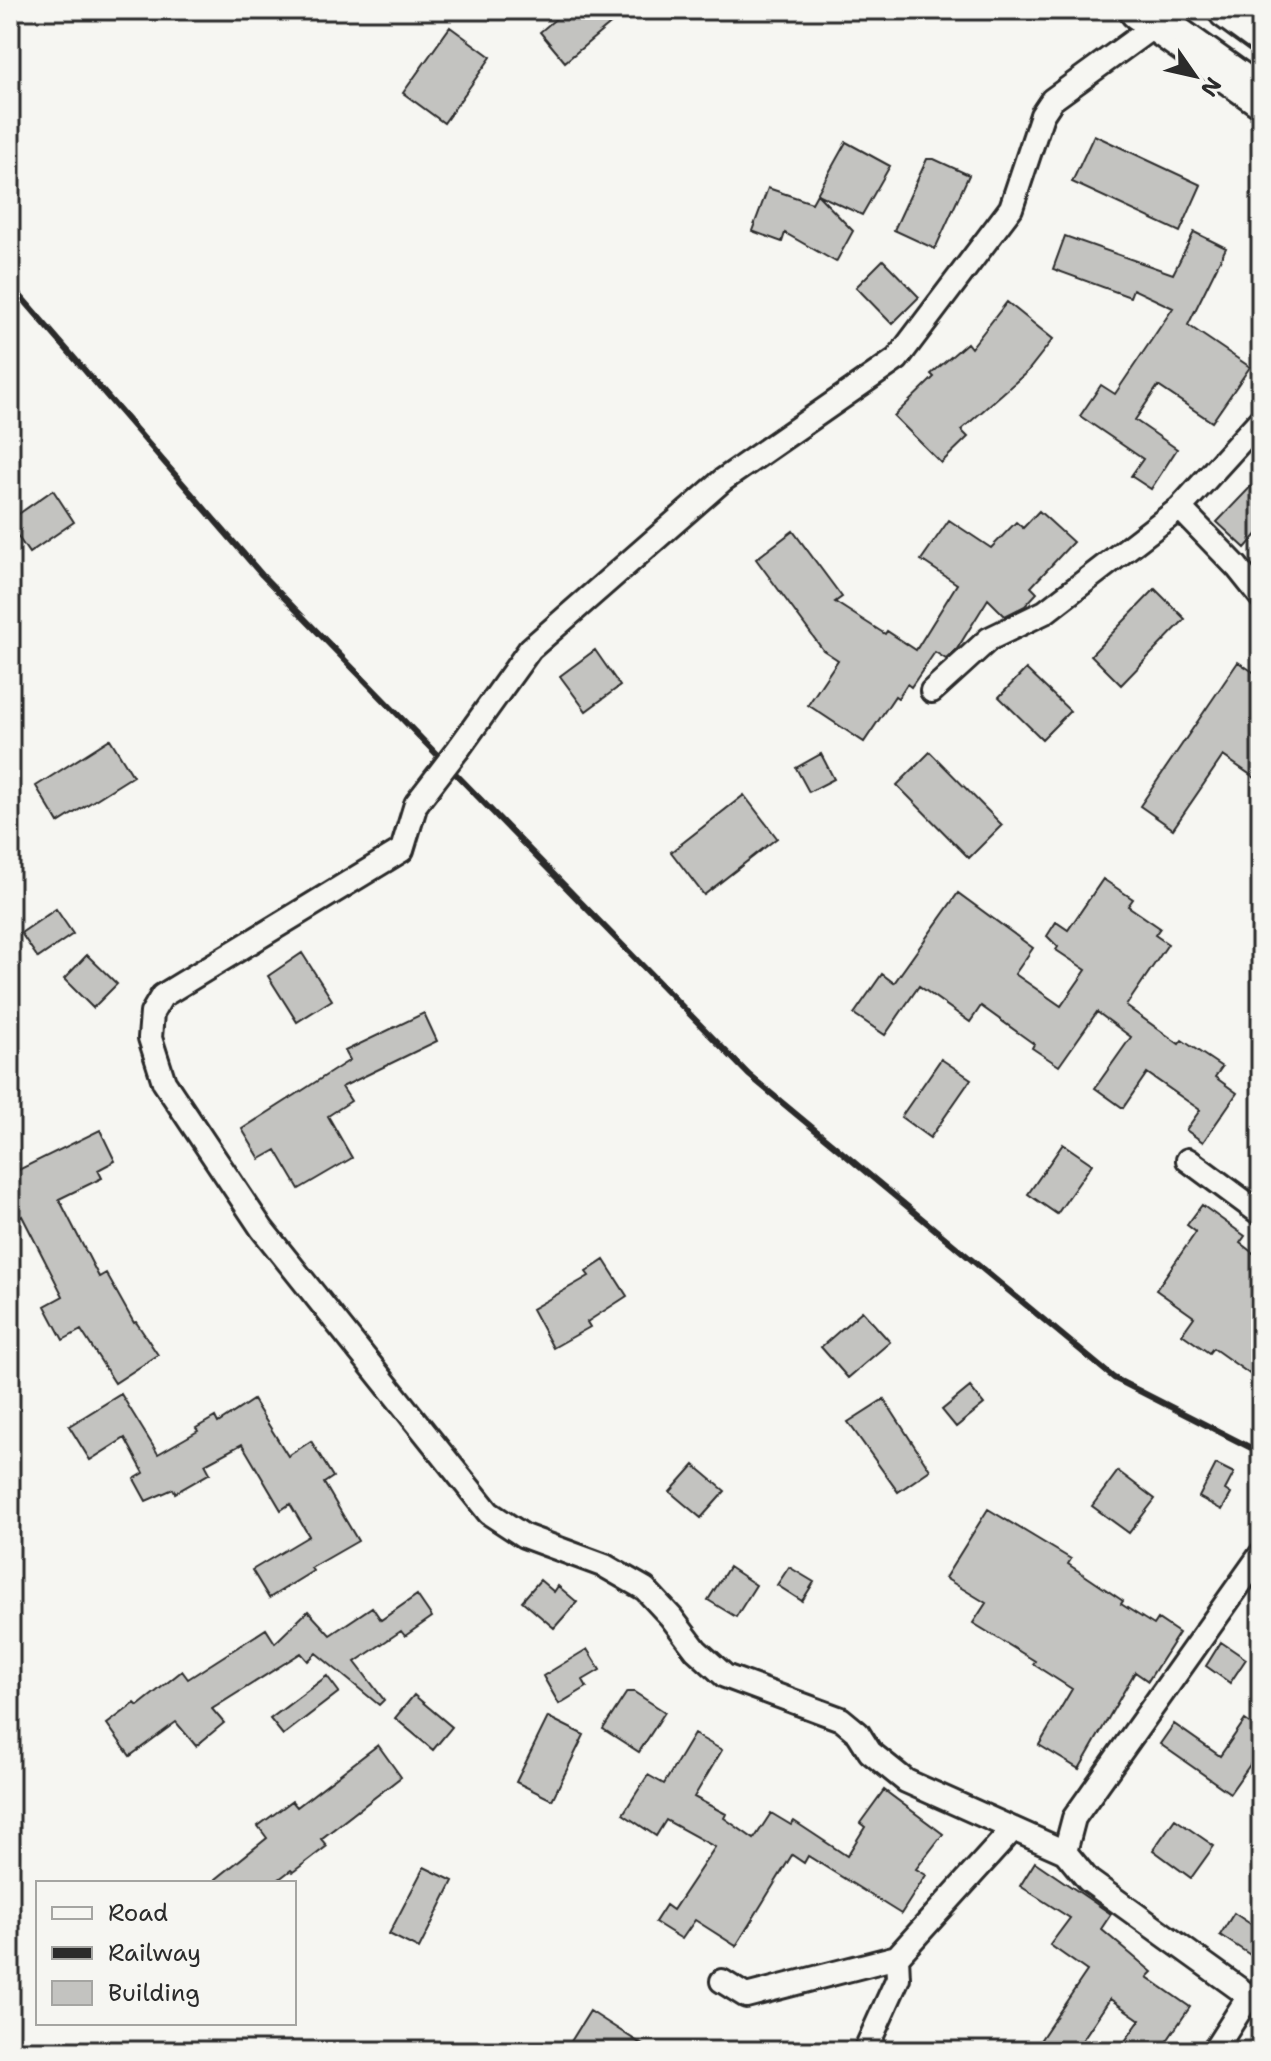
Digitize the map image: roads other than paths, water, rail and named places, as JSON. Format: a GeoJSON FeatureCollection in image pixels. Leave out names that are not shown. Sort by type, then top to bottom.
{"type":"FeatureCollection","features":[{"type":"Feature","properties":{"kind":"highway"},"geometry":{"type":"LineString","coordinates":[[1228,10],[1261,34]]}},
{"type":"Feature","properties":{"kind":"highway"},"geometry":{"type":"LineString","coordinates":[[1148,17],[1261,97]]}},
{"type":"Feature","properties":{"kind":"street"},"geometry":{"type":"LineString","coordinates":[[1148,17],[1052,100],[1042,115],[1011,208],[897,359],[723,480],[541,639],[530,649],[416,804],[402,850],[162,996],[152,1013],[150,1038],[164,1082],[262,1229],[489,1513],[524,1536],[605,1566],[645,1589],[696,1650],[725,1676],[841,1719],[858,1733],[870,1752],[906,1781],[1065,1852],[1088,1880],[1255,2000],[1214,2051]]}},
{"type":"Feature","properties":{"kind":"street"},"geometry":{"type":"LineString","coordinates":[[932,691],[989,639],[1045,612],[1180,508],[1261,419]]}},
{"type":"Feature","properties":{"kind":"street"},"geometry":{"type":"LineString","coordinates":[[1180,508],[1237,567],[1261,597]]}},
{"type":"Feature","properties":{"kind":"street"},"geometry":{"type":"LineString","coordinates":[[1188,1160],[1261,1214]]}},
{"type":"Feature","properties":{"kind":"street"},"geometry":{"type":"LineString","coordinates":[[1065,1852],[1074,1818],[1261,1554]]}},
{"type":"Feature","properties":{"kind":"street"},"geometry":{"type":"LineString","coordinates":[[722,1981],[746,1996],[897,1957],[1013,1829]]}},
{"type":"Feature","properties":{"kind":"street"},"geometry":{"type":"LineString","coordinates":[[865,2051],[898,1978],[897,1957]]}},
{"type":"Feature","properties":{"kind":"railway"},"geometry":{"type":"LineString","coordinates":[[10,284],[262,575],[749,1075],[1114,1378],[1261,1453]]}}]}
